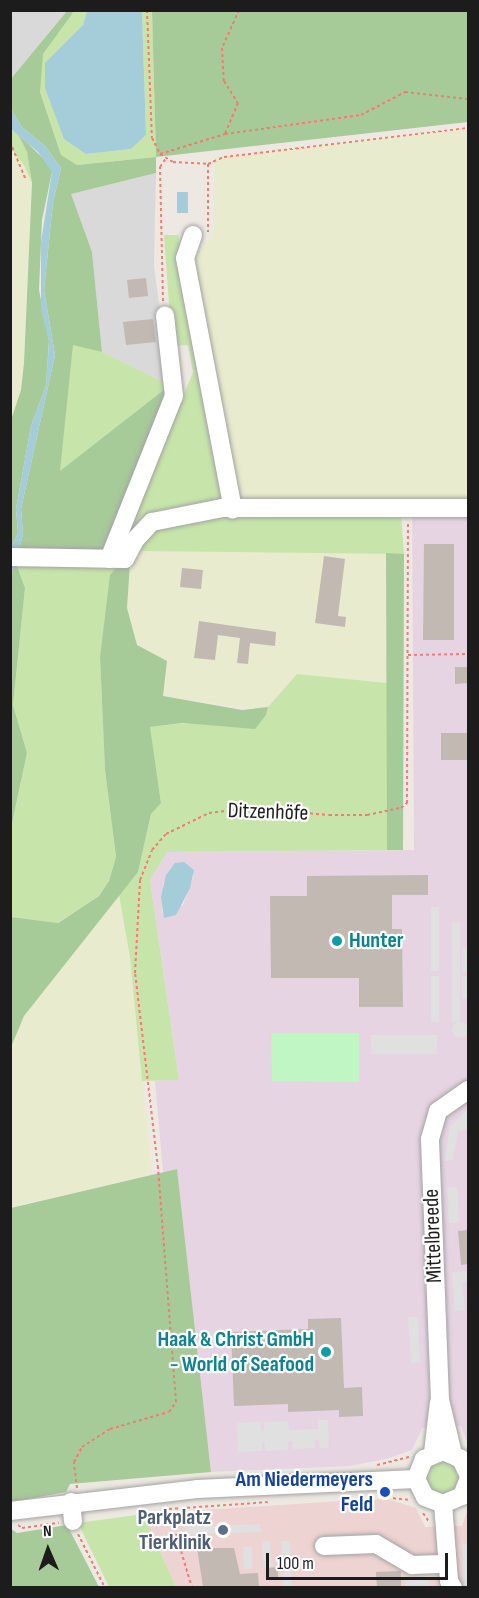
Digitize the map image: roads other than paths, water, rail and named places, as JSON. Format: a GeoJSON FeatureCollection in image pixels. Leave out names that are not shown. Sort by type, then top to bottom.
{"type":"FeatureCollection","features":[{"type":"Feature","properties":{"kind":"street"},"geometry":{"type":"LineString","coordinates":[[192,242],[185,258],[233,508]]}},
{"type":"Feature","properties":{"kind":"street"},"geometry":{"type":"LineString","coordinates":[[117,559],[174,396],[165,316]]}},
{"type":"Feature","properties":{"kind":"street"},"geometry":{"type":"LineString","coordinates":[[15,557],[117,559],[152,522],[195,511],[233,508],[468,508]]}},
{"type":"Feature","properties":{"kind":"street","name":"Mittelbreede"},"geometry":{"type":"LineString","coordinates":[[440,1400],[430,1140],[438,1111],[468,1090]]}},
{"type":"Feature","properties":{"kind":"street"},"geometry":{"type":"LineString","coordinates":[[433,1453],[440,1400]]}},
{"type":"Feature","properties":{"kind":"street"},"geometry":{"type":"LineString","coordinates":[[440,1400],[453,1454]]}},
{"type":"Feature","properties":{"kind":"street"},"geometry":{"type":"LineString","coordinates":[[324,1546],[376,1544],[412,1565],[449,1580],[444,1513],[425,1497],[416,1479],[424,1460],[433,1453],[453,1454],[461,1459],[468,1474]]}},
{"type":"Feature","properties":{"kind":"street"},"geometry":{"type":"LineString","coordinates":[[10,1511],[75,1501],[233,1487],[416,1479]]}},
{"type":"Feature","properties":{"kind":"street"},"geometry":{"type":"LineString","coordinates":[[444,1513],[462,1496],[468,1480]]}},
{"type":"Feature","properties":{"kind":"street"},"geometry":{"type":"LineString","coordinates":[[73,1521],[75,1501]]}},
{"type":"Feature","properties":{"kind":"water"},"geometry":{"type":"Polygon","coordinates":[[[87,11],[142,11],[146,135],[131,149],[86,154],[64,139],[45,88],[45,63],[83,25],[87,11]]]}},
{"type":"Feature","properties":{"kind":"water"},"geometry":{"type":"Polygon","coordinates":[[[12,111],[21,126],[45,146],[61,168],[53,202],[44,290],[55,355],[21,509],[23,534],[19,550],[11,549],[18,533],[16,509],[31,426],[46,385],[49,341],[41,310],[41,242],[52,172],[38,152],[11,129],[12,111]]]}},
{"type":"Feature","properties":{"kind":"water"},"geometry":{"type":"Polygon","coordinates":[[[177,192],[188,192],[188,213],[177,213],[177,192]]]}},
{"type":"Feature","properties":{"kind":"water"},"geometry":{"type":"Polygon","coordinates":[[[184,862],[194,870],[190,888],[176,915],[164,918],[161,897],[166,875],[175,863],[184,862]]]}},
{"type":"Feature","properties":{"kind":"waterway"},"geometry":{"type":"LineString","coordinates":[[10,576],[13,562]]}},
{"type":"Feature","properties":{"kind":"place","name":"Hunter"},"geometry":{"type":"Point","coordinates":[337,941]}},
{"type":"Feature","properties":{"kind":"place","name":"Haak & Christ GmbH - World of Seafood"},"geometry":{"type":"Point","coordinates":[326,1352]}},
{"type":"Feature","properties":{"kind":"place","name":"Am Niedermeyers Feld"},"geometry":{"type":"Point","coordinates":[385,1492]}},
{"type":"Feature","properties":{"kind":"place","name":"Parkplatz Tierklinik"},"geometry":{"type":"Point","coordinates":[223,1530]}}]}
